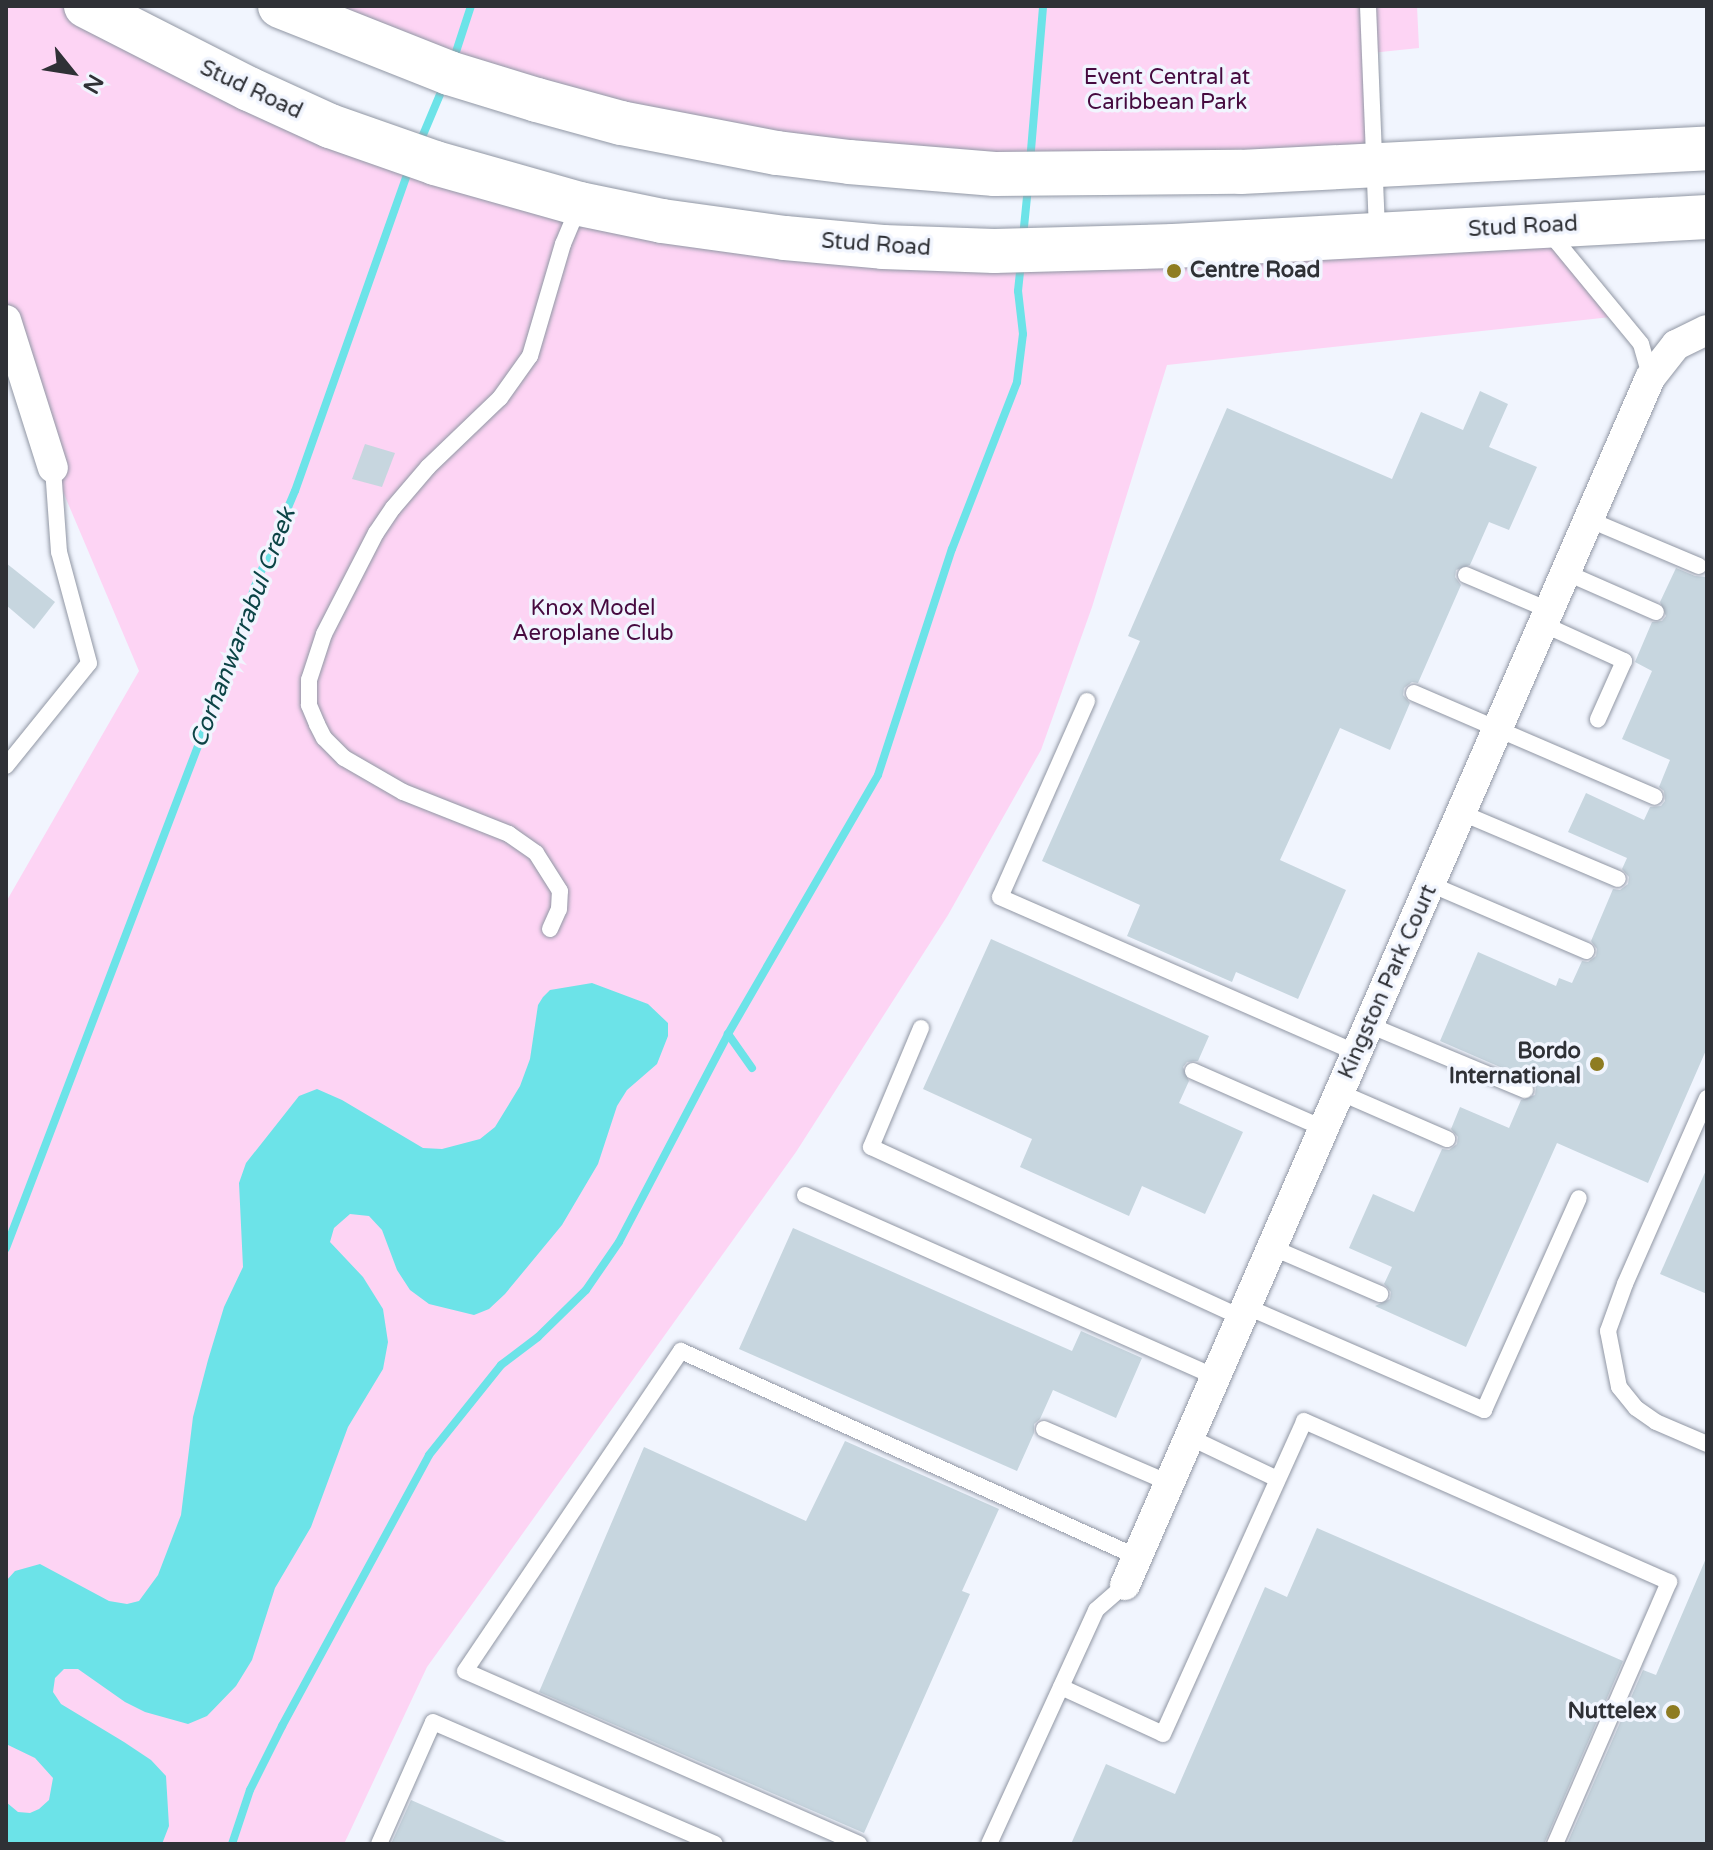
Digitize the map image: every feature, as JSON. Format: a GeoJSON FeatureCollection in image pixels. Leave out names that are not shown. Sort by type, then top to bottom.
{"type":"FeatureCollection","features":[{"type":"Feature","properties":{"kind":"highway","name":"Stud Road"},"geometry":{"type":"LineString","coordinates":[[86,6],[175,54],[330,126],[435,163],[580,204],[662,221],[785,238],[883,247],[994,251],[1707,217]]}},
{"type":"Feature","properties":{"kind":"highway"},"geometry":{"type":"LineString","coordinates":[[280,6],[464,78],[621,123],[777,153],[995,174],[1061,174],[1241,172],[1707,148]]}},
{"type":"Feature","properties":{"kind":"street"},"geometry":{"type":"LineString","coordinates":[[6,320],[53,468]]}},
{"type":"Feature","properties":{"kind":"street","name":"Kingston Park Court"},"geometry":{"type":"LineString","coordinates":[[1125,1585],[1213,1376],[1548,618],[1650,378],[1676,345],[1707,330]]}},
{"type":"Feature","properties":{"kind":"lane"},"geometry":{"type":"LineString","coordinates":[[1368,6],[1377,235]]}},
{"type":"Feature","properties":{"kind":"lane"},"geometry":{"type":"LineString","coordinates":[[550,929],[559,909],[560,891],[536,853],[509,834],[403,792],[344,758],[324,738],[317,724],[309,705],[309,680],[324,634],[384,521],[428,467],[500,398],[530,356],[563,244],[580,204]]}},
{"type":"Feature","properties":{"kind":"lane"},"geometry":{"type":"LineString","coordinates":[[1543,225],[1641,344],[1650,378]]}},
{"type":"Feature","properties":{"kind":"lane"},"geometry":{"type":"LineString","coordinates":[[6,766],[89,663],[59,552],[53,468]]}},
{"type":"Feature","properties":{"kind":"lane"},"geometry":{"type":"LineString","coordinates":[[1590,520],[1699,566]]}},
{"type":"Feature","properties":{"kind":"lane"},"geometry":{"type":"LineString","coordinates":[[1567,573],[1656,612]]}},
{"type":"Feature","properties":{"kind":"lane"},"geometry":{"type":"LineString","coordinates":[[1466,575],[1624,661],[1598,719]]}},
{"type":"Feature","properties":{"kind":"lane"},"geometry":{"type":"LineString","coordinates":[[1414,693],[1655,797]]}},
{"type":"Feature","properties":{"kind":"lane"},"geometry":{"type":"LineString","coordinates":[[1087,701],[1000,897],[1363,1039],[1525,1090]]}},
{"type":"Feature","properties":{"kind":"lane"},"geometry":{"type":"LineString","coordinates":[[1462,813],[1618,879]]}},
{"type":"Feature","properties":{"kind":"lane"},"geometry":{"type":"LineString","coordinates":[[1430,884],[1586,951]]}},
{"type":"Feature","properties":{"kind":"lane"},"geometry":{"type":"LineString","coordinates":[[921,1028],[871,1147],[1243,1311],[1484,1410],[1579,1198]]}},
{"type":"Feature","properties":{"kind":"lane"},"geometry":{"type":"LineString","coordinates":[[1193,1071],[1323,1128]]}},
{"type":"Feature","properties":{"kind":"lane"},"geometry":{"type":"LineString","coordinates":[[1339,1092],[1447,1139]]}},
{"type":"Feature","properties":{"kind":"lane"},"geometry":{"type":"LineString","coordinates":[[1707,1098],[1625,1284],[1608,1331],[1619,1387],[1636,1408],[1656,1422],[1707,1444]]}},
{"type":"Feature","properties":{"kind":"lane"},"geometry":{"type":"LineString","coordinates":[[805,1195],[1213,1376]]}},
{"type":"Feature","properties":{"kind":"lane"},"geometry":{"type":"LineString","coordinates":[[1271,1247],[1380,1294]]}},
{"type":"Feature","properties":{"kind":"lane"},"geometry":{"type":"LineString","coordinates":[[859,1844],[465,1671],[681,1351],[1135,1556]]}},
{"type":"Feature","properties":{"kind":"lane"},"geometry":{"type":"LineString","coordinates":[[1061,1687],[1163,1734],[1304,1421],[1669,1582],[1555,1844]]}},
{"type":"Feature","properties":{"kind":"lane"},"geometry":{"type":"LineString","coordinates":[[1044,1429],[1167,1482]]}},
{"type":"Feature","properties":{"kind":"lane"},"geometry":{"type":"LineString","coordinates":[[1187,1436],[1277,1479]]}},
{"type":"Feature","properties":{"kind":"lane"},"geometry":{"type":"LineString","coordinates":[[989,1844],[1096,1610],[1125,1585]]}},
{"type":"Feature","properties":{"kind":"lane"},"geometry":{"type":"LineString","coordinates":[[379,1844],[433,1722],[715,1844]]}},
{"type":"Feature","properties":{"kind":"green space","name":"Knox Model Aeroplane Club"},"geometry":{"type":"Polygon","coordinates":[[[6,6],[86,6],[330,126],[785,238],[1543,225],[1620,316],[1167,365],[1092,607],[1041,750],[948,915],[796,1152],[427,1667],[344,1844],[6,1844],[6,902],[139,671],[53,468],[6,320],[6,6]]]}},
{"type":"Feature","properties":{"kind":"green space","name":"Event Central at Caribbean Park"},"geometry":{"type":"Polygon","coordinates":[[[280,6],[1417,6],[1419,48],[1371,53],[1372,165],[777,153],[280,6]]]}},
{"type":"Feature","properties":{"kind":"water"},"geometry":{"type":"Polygon","coordinates":[[[592,983],[648,1004],[668,1023],[668,1036],[657,1064],[627,1090],[617,1106],[598,1164],[562,1225],[505,1294],[489,1309],[474,1315],[429,1304],[410,1290],[397,1270],[382,1230],[369,1216],[350,1214],[334,1228],[330,1242],[363,1277],[383,1309],[388,1342],[383,1369],[348,1427],[311,1527],[275,1588],[252,1660],[236,1686],[207,1716],[188,1724],[145,1712],[125,1702],[78,1669],[64,1669],[55,1678],[53,1692],[61,1704],[151,1760],[166,1776],[169,1826],[162,1844],[6,1844],[6,1802],[18,1812],[30,1813],[39,1809],[49,1800],[53,1778],[35,1758],[6,1744],[6,1581],[15,1571],[40,1564],[109,1601],[127,1604],[139,1601],[158,1575],[181,1515],[193,1417],[208,1360],[224,1307],[243,1267],[239,1183],[246,1163],[299,1096],[317,1089],[342,1100],[423,1148],[442,1149],[480,1139],[495,1127],[520,1086],[530,1059],[538,1005],[543,997],[550,990],[592,983]]]}},
{"type":"Feature","properties":{"kind":"building"},"geometry":{"type":"Polygon","coordinates":[[[1480,391],[1508,404],[1489,447],[1537,467],[1509,530],[1489,522],[1470,565],[1456,570],[1455,577],[1461,585],[1418,683],[1412,682],[1404,688],[1403,695],[1410,703],[1390,750],[1340,728],[1280,860],[1346,890],[1298,999],[1236,972],[1232,982],[1127,936],[1140,905],[1042,861],[1140,641],[1128,636],[1227,408],[1392,479],[1421,412],[1463,430],[1480,391]]]}},
{"type":"Feature","properties":{"kind":"building"},"geometry":{"type":"Polygon","coordinates":[[[365,444],[395,453],[382,487],[352,479],[365,444]]]}},
{"type":"Feature","properties":{"kind":"building"},"geometry":{"type":"Polygon","coordinates":[[[6,563],[55,602],[34,629],[6,605],[6,563]]]}},
{"type":"Feature","properties":{"kind":"building"},"geometry":{"type":"Polygon","coordinates":[[[1676,568],[1707,577],[1707,1048],[1648,1183],[1557,1143],[1466,1347],[1375,1306],[1390,1299],[1391,1292],[1384,1284],[1392,1267],[1349,1248],[1373,1194],[1414,1212],[1442,1149],[1449,1150],[1457,1144],[1458,1137],[1451,1129],[1460,1107],[1509,1128],[1521,1100],[1535,1095],[1536,1088],[1530,1080],[1440,1041],[1478,952],[1556,986],[1559,978],[1572,983],[1582,961],[1588,962],[1596,956],[1597,949],[1591,941],[1613,889],[1620,890],[1628,884],[1629,877],[1622,869],[1627,858],[1568,832],[1586,793],[1644,820],[1650,807],[1661,806],[1665,801],[1664,791],[1659,787],[1670,760],[1622,739],[1652,671],[1635,662],[1652,622],[1662,621],[1666,616],[1660,602],[1676,568]]]}},
{"type":"Feature","properties":{"kind":"building"},"geometry":{"type":"Polygon","coordinates":[[[991,939],[1209,1036],[1198,1061],[1187,1062],[1183,1067],[1189,1081],[1179,1103],[1243,1132],[1205,1214],[1142,1186],[1129,1216],[1020,1167],[1032,1139],[923,1089],[991,939]]]}},
{"type":"Feature","properties":{"kind":"building"},"geometry":{"type":"Polygon","coordinates":[[[1707,1168],[1707,1294],[1660,1274],[1707,1168]]]}},
{"type":"Feature","properties":{"kind":"building"},"geometry":{"type":"Polygon","coordinates":[[[793,1228],[1072,1351],[1081,1331],[1142,1358],[1116,1418],[1053,1390],[1040,1419],[1034,1424],[1034,1433],[1017,1471],[739,1349],[793,1228]]]}},
{"type":"Feature","properties":{"kind":"building"},"geometry":{"type":"Polygon","coordinates":[[[845,1441],[999,1509],[962,1591],[970,1594],[864,1833],[539,1692],[644,1447],[806,1521],[845,1441]]]}},
{"type":"Feature","properties":{"kind":"building"},"geometry":{"type":"Polygon","coordinates":[[[1317,1528],[1623,1661],[1544,1844],[1071,1844],[1106,1764],[1175,1794],[1265,1587],[1287,1597],[1317,1528]]]}},
{"type":"Feature","properties":{"kind":"building","name":"Nuttelex"},"geometry":{"type":"Polygon","coordinates":[[[1707,1556],[1707,1844],[1567,1844],[1643,1670],[1656,1675],[1707,1556]]]}},
{"type":"Feature","properties":{"kind":"building"},"geometry":{"type":"Polygon","coordinates":[[[411,1800],[511,1844],[391,1844],[411,1800]]]}},
{"type":"Feature","properties":{"kind":"waterway","name":"Corhanwarrabul Creek"},"geometry":{"type":"LineString","coordinates":[[453,61],[471,6]]}},
{"type":"Feature","properties":{"kind":"waterway"},"geometry":{"type":"LineString","coordinates":[[1030,162],[1043,6]]}},
{"type":"Feature","properties":{"kind":"waterway","name":"Corhanwarrabul Creek"},"geometry":{"type":"LineString","coordinates":[[420,142],[444,85]]}},
{"type":"Feature","properties":{"kind":"waterway","name":"Corhanwarrabul Creek"},"geometry":{"type":"LineString","coordinates":[[6,1248],[219,691],[255,586],[295,491],[410,166]]}},
{"type":"Feature","properties":{"kind":"waterway"},"geometry":{"type":"LineString","coordinates":[[1023,237],[1028,187]]}},
{"type":"Feature","properties":{"kind":"waterway"},"geometry":{"type":"LineString","coordinates":[[752,1068],[728,1034],[878,775],[952,549],[1017,382],[1023,334],[1018,291],[1021,263]]}},
{"type":"Feature","properties":{"kind":"waterway"},"geometry":{"type":"LineString","coordinates":[[232,1844],[250,1790],[282,1726],[429,1455],[501,1365],[538,1337],[586,1290],[619,1242],[728,1034]]}},
{"type":"Feature","properties":{"kind":"place","name":"Centre Road"},"geometry":{"type":"Point","coordinates":[1174,271]}},
{"type":"Feature","properties":{"kind":"place","name":"Bordo International"},"geometry":{"type":"Point","coordinates":[1597,1064]}},
{"type":"Feature","properties":{"kind":"place","name":"Nuttelex"},"geometry":{"type":"Point","coordinates":[1673,1712]}}]}
